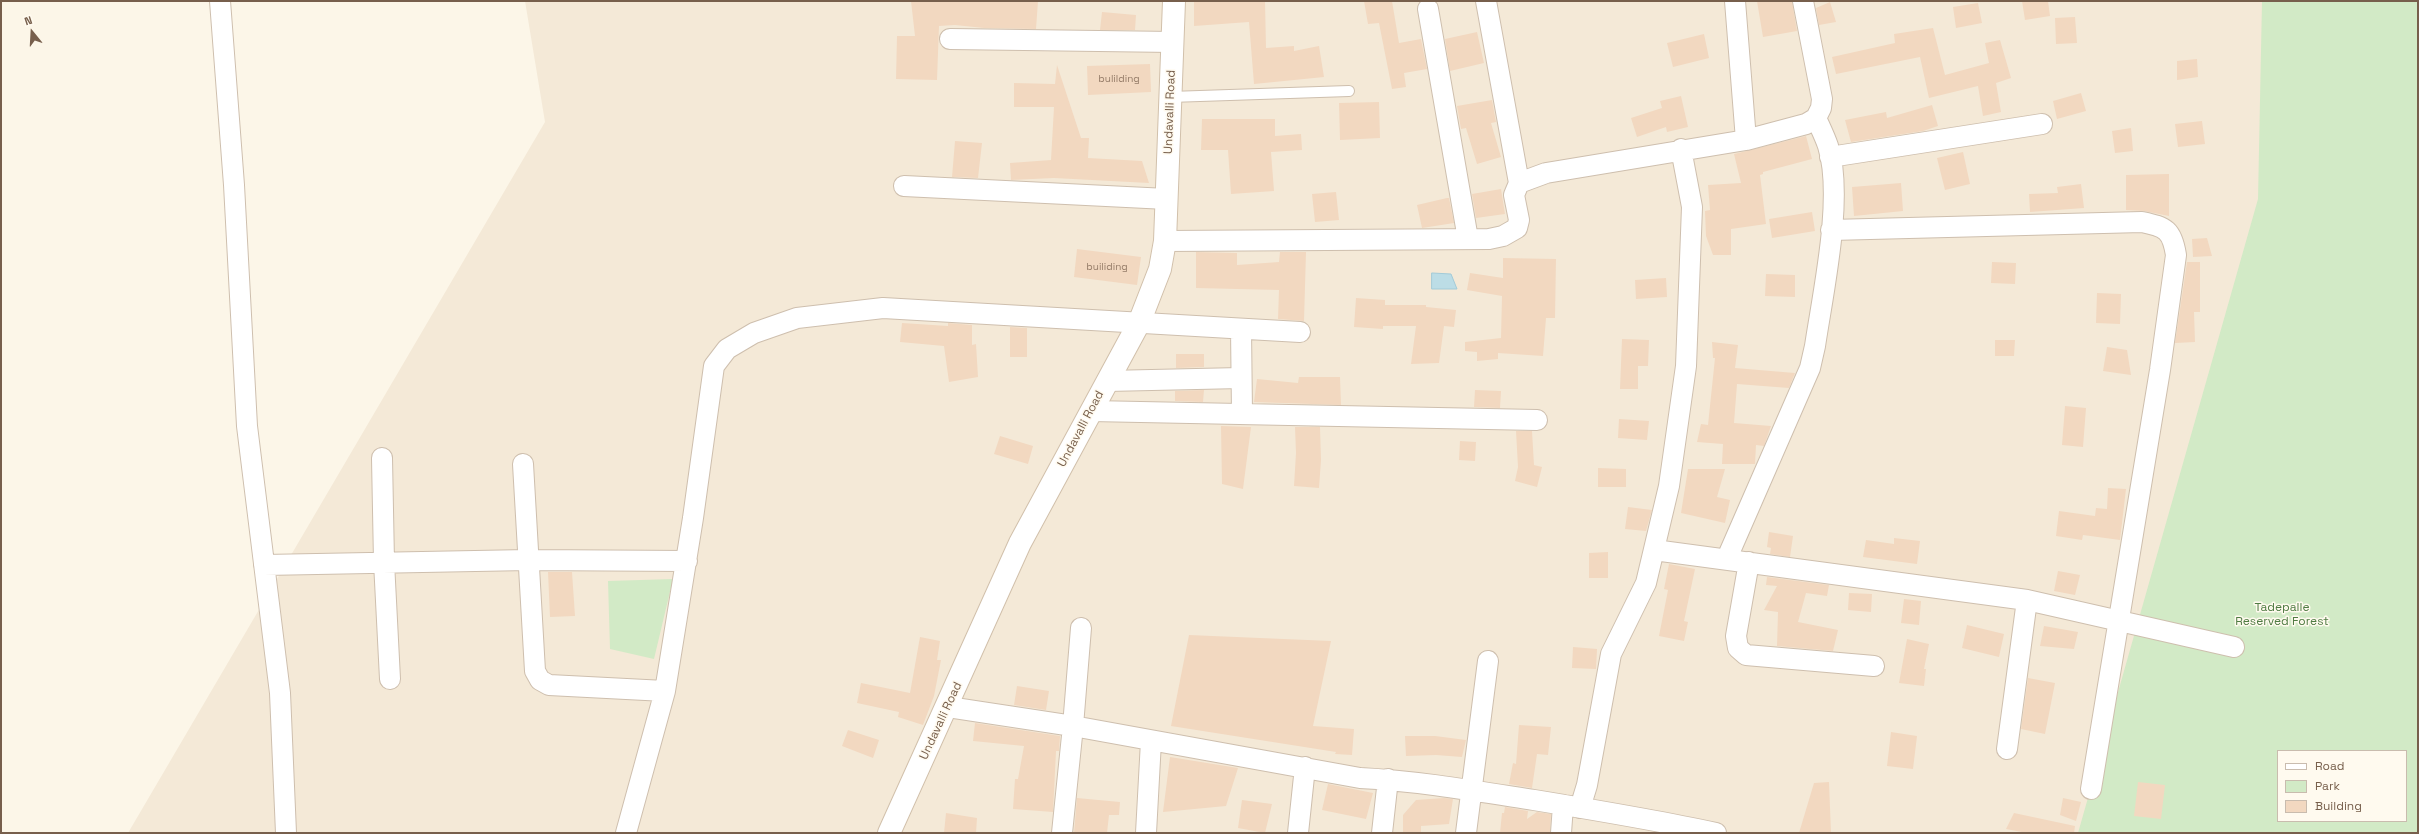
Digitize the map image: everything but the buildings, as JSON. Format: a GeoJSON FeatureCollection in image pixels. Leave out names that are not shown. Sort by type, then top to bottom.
{"type":"FeatureCollection","features":[{"type":"Feature","properties":{"kind":"main road","name":"Undavalli Road"},"geometry":{"type":"LineString","coordinates":[[889,833],[948,707],[1020,542],[1139,323],[1160,269],[1165,241],[1174,1]]}},
{"type":"Feature","properties":{"kind":"street"},"geometry":{"type":"LineString","coordinates":[[220,1],[234,185],[247,426],[280,693],[286,833]]}},
{"type":"Feature","properties":{"kind":"street"},"geometry":{"type":"LineString","coordinates":[[1165,241],[1490,239],[1503,236],[1517,228],[1519,220],[1514,196],[1519,183],[1486,1]]}},
{"type":"Feature","properties":{"kind":"street"},"geometry":{"type":"LineString","coordinates":[[1735,1],[1746,140]]}},
{"type":"Feature","properties":{"kind":"street"},"geometry":{"type":"LineString","coordinates":[[1519,183],[1546,173],[1746,140],[1806,124],[1816,118],[1822,108],[1822,99],[1804,1]]}},
{"type":"Feature","properties":{"kind":"street"},"geometry":{"type":"LineString","coordinates":[[1428,9],[1468,239]]}},
{"type":"Feature","properties":{"kind":"street"},"geometry":{"type":"LineString","coordinates":[[950,39],[1173,42]]}},
{"type":"Feature","properties":{"kind":"street"},"geometry":{"type":"LineString","coordinates":[[1727,558],[1810,368],[1815,346],[1831,230],[1833,203],[1828,146],[1816,118]]}},
{"type":"Feature","properties":{"kind":"street"},"geometry":{"type":"LineString","coordinates":[[1830,157],[2042,124]]}},
{"type":"Feature","properties":{"kind":"street"},"geometry":{"type":"LineString","coordinates":[[1561,833],[1572,806],[1587,785],[1611,654],[1646,583],[1669,486],[1686,366],[1692,207],[1681,150]]}},
{"type":"Feature","properties":{"kind":"street"},"geometry":{"type":"LineString","coordinates":[[904,186],[1167,199]]}},
{"type":"Feature","properties":{"kind":"street"},"geometry":{"type":"LineString","coordinates":[[1831,230],[2142,222],[2163,226],[2174,238],[2176,255],[2160,370],[2091,789]]}},
{"type":"Feature","properties":{"kind":"street"},"geometry":{"type":"LineString","coordinates":[[626,833],[665,691],[687,561],[714,366],[727,348],[754,333],[797,318],[883,308],[1300,332]]}},
{"type":"Feature","properties":{"kind":"street"},"geometry":{"type":"LineString","coordinates":[[1241,329],[1242,413]]}},
{"type":"Feature","properties":{"kind":"street"},"geometry":{"type":"LineString","coordinates":[[1107,381],[1241,378]]}},
{"type":"Feature","properties":{"kind":"street"},"geometry":{"type":"LineString","coordinates":[[1091,411],[1537,420]]}},
{"type":"Feature","properties":{"kind":"street"},"geometry":{"type":"LineString","coordinates":[[382,458],[384,562],[390,679]]}},
{"type":"Feature","properties":{"kind":"street"},"geometry":{"type":"LineString","coordinates":[[523,464],[535,671],[540,680],[549,685],[665,691]]}},
{"type":"Feature","properties":{"kind":"street"},"geometry":{"type":"LineString","coordinates":[[1654,550],[1727,558],[2027,600],[2234,647]]}},
{"type":"Feature","properties":{"kind":"street"},"geometry":{"type":"LineString","coordinates":[[264,565],[528,560],[687,561]]}},
{"type":"Feature","properties":{"kind":"street"},"geometry":{"type":"LineString","coordinates":[[1749,562],[1736,636],[1738,648],[1746,655],[1874,666]]}},
{"type":"Feature","properties":{"kind":"street"},"geometry":{"type":"LineString","coordinates":[[2007,749],[2027,600]]}},
{"type":"Feature","properties":{"kind":"street"},"geometry":{"type":"LineString","coordinates":[[1062,833],[1073,726],[1080,628]]}},
{"type":"Feature","properties":{"kind":"street"},"geometry":{"type":"LineString","coordinates":[[1466,833],[1488,661]]}},
{"type":"Feature","properties":{"kind":"street"},"geometry":{"type":"LineString","coordinates":[[948,707],[1073,726],[1360,778],[1388,779],[1472,790],[1645,818],[1716,833]]}},
{"type":"Feature","properties":{"kind":"street"},"geometry":{"type":"LineString","coordinates":[[1146,833],[1152,741]]}},
{"type":"Feature","properties":{"kind":"street"},"geometry":{"type":"LineString","coordinates":[[1298,833],[1306,767]]}},
{"type":"Feature","properties":{"kind":"street"},"geometry":{"type":"LineString","coordinates":[[1382,833],[1388,779]]}},
{"type":"Feature","properties":{"kind":"lane"},"geometry":{"type":"LineString","coordinates":[[1170,97],[1350,91]]}},
{"type":"Feature","properties":{"kind":"shaded area"},"geometry":{"type":"Polygon","coordinates":[[[525,1],[2301,1],[2208,833],[128,833],[545,122],[525,1]]]}},
{"type":"Feature","properties":{"kind":"green space","name":"Tadepalle Reserved Forest"},"geometry":{"type":"Polygon","coordinates":[[[2262,1],[2418,1],[2418,833],[2078,833],[2258,199],[2262,1]]]}},
{"type":"Feature","properties":{"kind":"green space"},"geometry":{"type":"Polygon","coordinates":[[[673,579],[654,659],[610,649],[608,581],[673,579]]]}},
{"type":"Feature","properties":{"kind":"water"},"geometry":{"type":"Polygon","coordinates":[[[1432,273],[1451,274],[1457,289],[1432,289],[1432,273]]]}}]}
